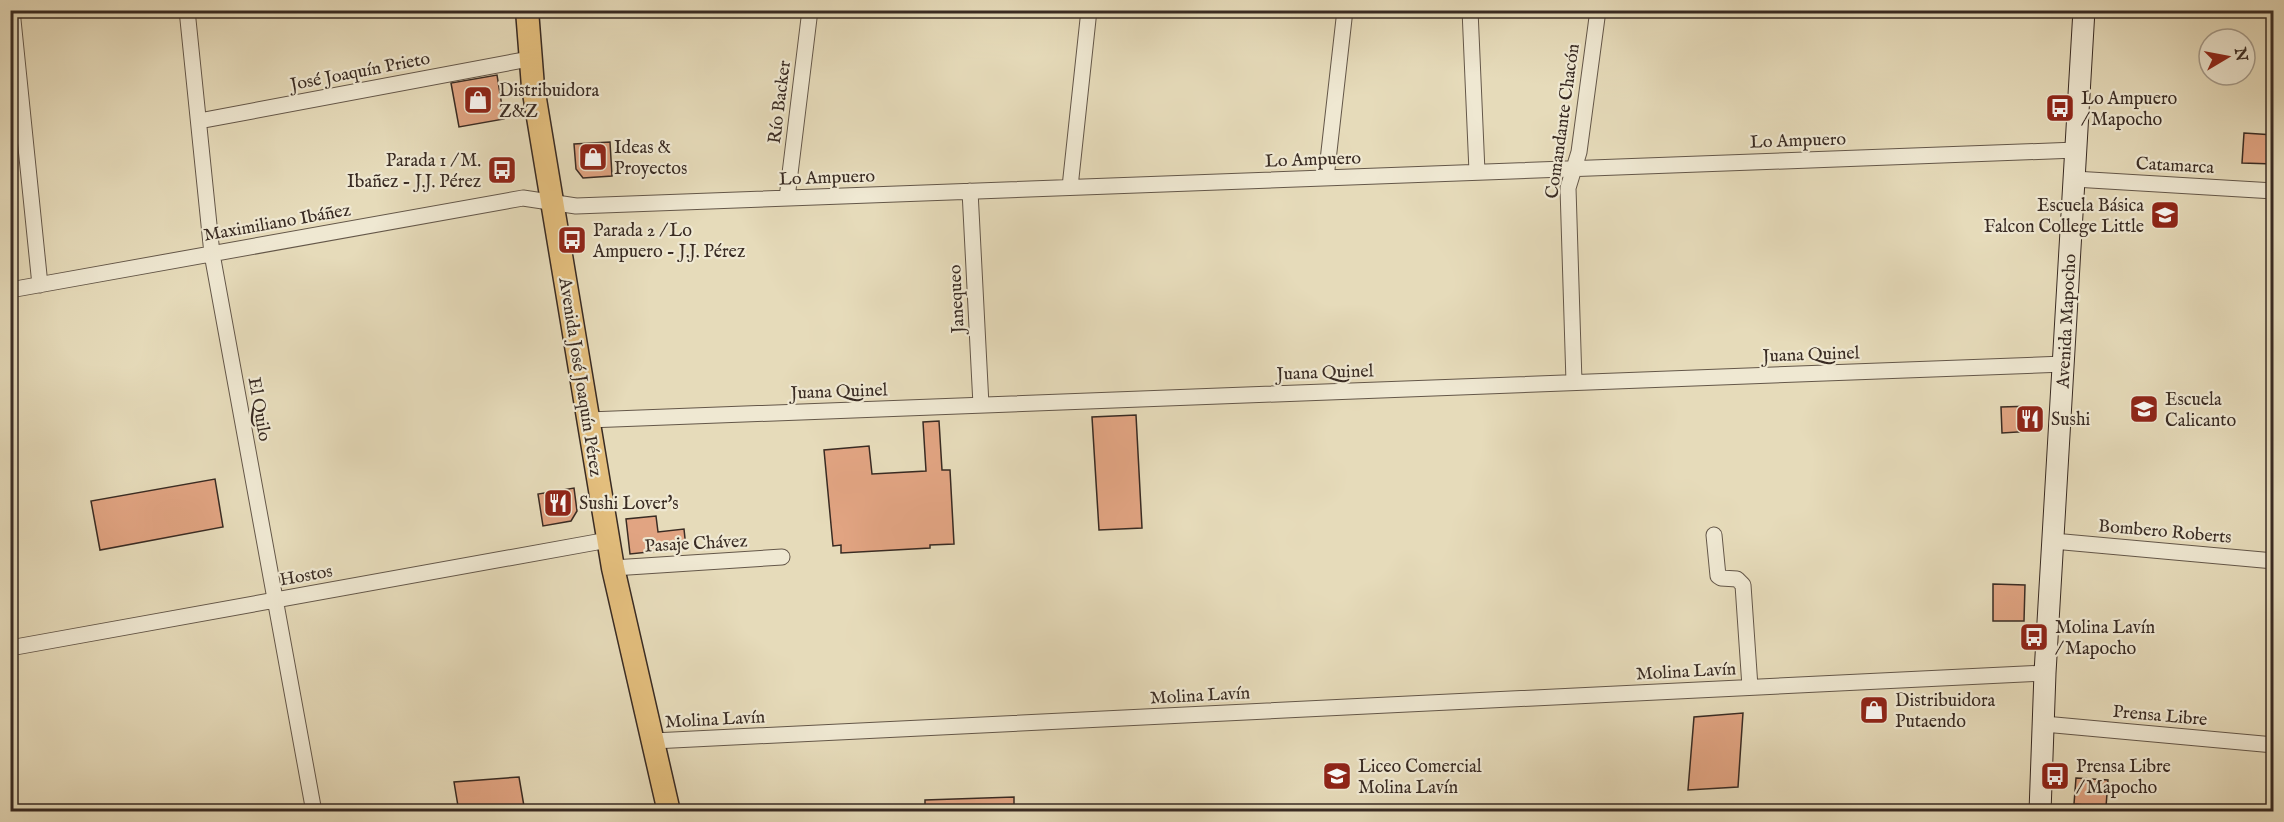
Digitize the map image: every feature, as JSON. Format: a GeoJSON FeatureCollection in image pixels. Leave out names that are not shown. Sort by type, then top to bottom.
{"type":"FeatureCollection","features":[{"type":"Feature","properties":{"kind":"main road","name":"Avenida José Joaquín Pérez"},"geometry":{"type":"LineString","coordinates":[[527,10],[529,59],[608,540],[669,812]]}},
{"type":"Feature","properties":{"kind":"main road","name":"Avenida Mapocho"},"geometry":{"type":"LineString","coordinates":[[2040,812],[2045,673],[2084,10]]}},
{"type":"Feature","properties":{"kind":"street"},"geometry":{"type":"LineString","coordinates":[[12,10],[40,285]]}},
{"type":"Feature","properties":{"kind":"street","name":"El Quilo"},"geometry":{"type":"LineString","coordinates":[[187,10],[212,254],[314,812]]}},
{"type":"Feature","properties":{"kind":"street","name":"Río Backer"},"geometry":{"type":"LineString","coordinates":[[787,198],[810,10]]}},
{"type":"Feature","properties":{"kind":"street"},"geometry":{"type":"LineString","coordinates":[[1070,187],[1089,10]]}},
{"type":"Feature","properties":{"kind":"street"},"geometry":{"type":"LineString","coordinates":[[1326,178],[1345,10]]}},
{"type":"Feature","properties":{"kind":"street"},"geometry":{"type":"LineString","coordinates":[[1470,10],[1477,172]]}},
{"type":"Feature","properties":{"kind":"street","name":"Comandante Chacón"},"geometry":{"type":"LineString","coordinates":[[1574,382],[1568,188],[1579,152],[1598,10]]}},
{"type":"Feature","properties":{"kind":"street","name":"José Joaquín Prieto"},"geometry":{"type":"LineString","coordinates":[[199,121],[529,59]]}},
{"type":"Feature","properties":{"kind":"street","name":"Lo Ampuero"},"geometry":{"type":"LineString","coordinates":[[551,201],[576,206],[2076,150]]}},
{"type":"Feature","properties":{"kind":"street","name":"Catamarca"},"geometry":{"type":"LineString","coordinates":[[2074,179],[2274,191]]}},
{"type":"Feature","properties":{"kind":"street","name":"Janequeo"},"geometry":{"type":"LineString","coordinates":[[970,191],[981,405]]}},
{"type":"Feature","properties":{"kind":"street","name":"Maximiliano Ibáñez"},"geometry":{"type":"LineString","coordinates":[[10,290],[522,198],[551,201]]}},
{"type":"Feature","properties":{"kind":"street","name":"Juana Quinel"},"geometry":{"type":"LineString","coordinates":[[588,420],[2064,364]]}},
{"type":"Feature","properties":{"kind":"street","name":"Molina Lavín"},"geometry":{"type":"LineString","coordinates":[[1714,535],[1718,576],[1737,579],[1743,585],[1750,687]]}},
{"type":"Feature","properties":{"kind":"street","name":"Hostos"},"geometry":{"type":"LineString","coordinates":[[10,648],[608,540]]}},
{"type":"Feature","properties":{"kind":"street","name":"Bombero Roberts"},"geometry":{"type":"LineString","coordinates":[[2054,541],[2274,561]]}},
{"type":"Feature","properties":{"kind":"street","name":"Pasaje Chávez"},"geometry":{"type":"LineString","coordinates":[[613,568],[782,557]]}},
{"type":"Feature","properties":{"kind":"street","name":"Molina Lavín"},"geometry":{"type":"LineString","coordinates":[[653,741],[2045,673]]}},
{"type":"Feature","properties":{"kind":"street","name":"Prensa Libre"},"geometry":{"type":"LineString","coordinates":[[2043,724],[2274,745]]}},
{"type":"Feature","properties":{"kind":"building","name":"Distribuidora Z&Z"},"geometry":{"type":"Polygon","coordinates":[[[497,75],[504,119],[459,127],[451,83],[497,75]]]}},
{"type":"Feature","properties":{"kind":"building"},"geometry":{"type":"Polygon","coordinates":[[[2244,133],[2274,135],[2274,164],[2242,163],[2244,133]]]}},
{"type":"Feature","properties":{"kind":"building","name":"Ideas & Proyectos"},"geometry":{"type":"Polygon","coordinates":[[[610,142],[612,176],[583,178],[576,169],[574,144],[610,142]]]}},
{"type":"Feature","properties":{"kind":"building"},"geometry":{"type":"Polygon","coordinates":[[[2035,406],[2034,431],[2002,433],[2001,407],[2035,406]]]}},
{"type":"Feature","properties":{"kind":"building"},"geometry":{"type":"Polygon","coordinates":[[[1136,415],[1142,528],[1099,530],[1092,417],[1136,415]]]}},
{"type":"Feature","properties":{"kind":"building"},"geometry":{"type":"Polygon","coordinates":[[[939,421],[942,470],[950,470],[954,544],[930,545],[930,548],[841,553],[841,545],[833,546],[824,450],[869,446],[872,474],[926,471],[923,422],[939,421]]]}},
{"type":"Feature","properties":{"kind":"building"},"geometry":{"type":"Polygon","coordinates":[[[215,479],[223,527],[100,550],[91,501],[215,479]]]}},
{"type":"Feature","properties":{"kind":"building","name":"Sushi Lover's"},"geometry":{"type":"Polygon","coordinates":[[[574,488],[577,511],[571,521],[543,526],[538,494],[574,488]]]}},
{"type":"Feature","properties":{"kind":"building"},"geometry":{"type":"Polygon","coordinates":[[[656,516],[658,532],[684,529],[686,548],[630,554],[626,519],[656,516]]]}},
{"type":"Feature","properties":{"kind":"building"},"geometry":{"type":"Polygon","coordinates":[[[1993,584],[2025,585],[2024,621],[1993,621],[1993,584]]]}},
{"type":"Feature","properties":{"kind":"building"},"geometry":{"type":"Polygon","coordinates":[[[1743,713],[1738,787],[1688,790],[1694,717],[1743,713]]]}},
{"type":"Feature","properties":{"kind":"building"},"geometry":{"type":"Polygon","coordinates":[[[519,777],[525,812],[459,812],[454,782],[519,777]]]}},
{"type":"Feature","properties":{"kind":"building"},"geometry":{"type":"Polygon","coordinates":[[[2076,778],[2108,780],[2106,807],[2074,804],[2076,778]]]}},
{"type":"Feature","properties":{"kind":"building"},"geometry":{"type":"Polygon","coordinates":[[[1014,797],[1014,812],[925,812],[925,800],[1014,797]]]}},
{"type":"Feature","properties":{"kind":"place","name":"Distribuidora Z&Z"},"geometry":{"type":"Point","coordinates":[478,100]}},
{"type":"Feature","properties":{"kind":"place","name":"Lo Ampuero / Mapocho"},"geometry":{"type":"Point","coordinates":[2060,108]}},
{"type":"Feature","properties":{"kind":"place","name":"Ideas & Proyectos"},"geometry":{"type":"Point","coordinates":[593,157]}},
{"type":"Feature","properties":{"kind":"place","name":"Parada 1 / M. Ibañez - J.J. Pérez"},"geometry":{"type":"Point","coordinates":[502,170]}},
{"type":"Feature","properties":{"kind":"place","name":"Escuela Básica Falcon College Little"},"geometry":{"type":"Point","coordinates":[2165,215]}},
{"type":"Feature","properties":{"kind":"place","name":"Parada 2 / Lo Ampuero - J.J. Pérez"},"geometry":{"type":"Point","coordinates":[572,240]}},
{"type":"Feature","properties":{"kind":"place","name":"Escuela Calicanto"},"geometry":{"type":"Point","coordinates":[2144,409]}},
{"type":"Feature","properties":{"kind":"place","name":"Sushi"},"geometry":{"type":"Point","coordinates":[2030,419]}},
{"type":"Feature","properties":{"kind":"place","name":"Sushi Lover's"},"geometry":{"type":"Point","coordinates":[558,503]}},
{"type":"Feature","properties":{"kind":"place","name":"Molina Lavín / Mapocho"},"geometry":{"type":"Point","coordinates":[2034,637]}},
{"type":"Feature","properties":{"kind":"place","name":"Distribuidora Putaendo"},"geometry":{"type":"Point","coordinates":[1874,710]}},
{"type":"Feature","properties":{"kind":"place","name":"Liceo Comercial Molina Lavín"},"geometry":{"type":"Point","coordinates":[1337,776]}},
{"type":"Feature","properties":{"kind":"place","name":"Prensa Libre / Mapocho"},"geometry":{"type":"Point","coordinates":[2055,776]}}]}
